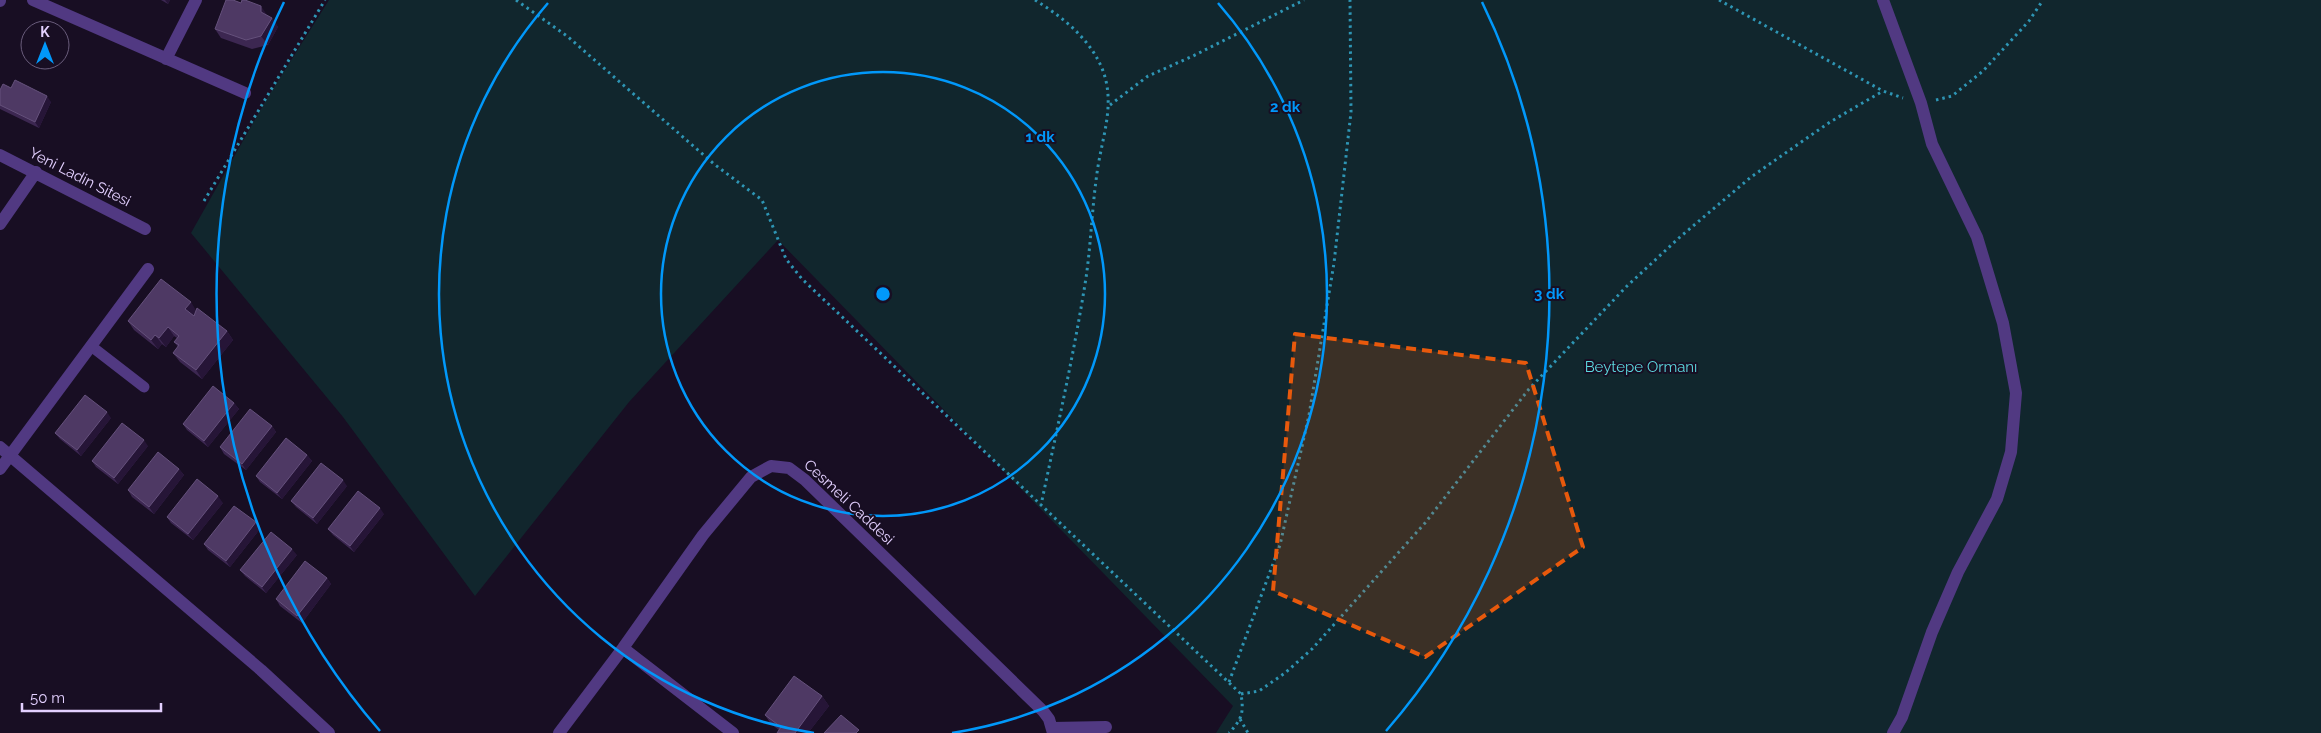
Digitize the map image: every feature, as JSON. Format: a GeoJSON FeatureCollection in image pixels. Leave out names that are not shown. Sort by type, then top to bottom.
{"type":"FeatureCollection","features":[{"type":"Feature","properties":{"kind":"street"},"geometry":{"type":"LineString","coordinates":[[33,0],[245,92]]}},
{"type":"Feature","properties":{"kind":"street"},"geometry":{"type":"LineString","coordinates":[[166,59],[196,0]]}},
{"type":"Feature","properties":{"kind":"street"},"geometry":{"type":"LineString","coordinates":[[1883,0],[1921,103],[1932,144],[1977,237],[2003,323],[2016,393],[2011,452],[1997,499],[1958,572],[1932,632],[1902,717],[1893,733]]}},
{"type":"Feature","properties":{"kind":"street","name":"Yeni Ladin Sitesi"},"geometry":{"type":"LineString","coordinates":[[0,155],[145,229]]}},
{"type":"Feature","properties":{"kind":"street"},"geometry":{"type":"LineString","coordinates":[[0,224],[36,172]]}},
{"type":"Feature","properties":{"kind":"street"},"geometry":{"type":"LineString","coordinates":[[0,469],[5,452],[91,346],[148,269]]}},
{"type":"Feature","properties":{"kind":"street"},"geometry":{"type":"LineString","coordinates":[[5,452],[261,670],[329,733]]}},
{"type":"Feature","properties":{"kind":"street","name":"Cesmeli Caddesi"},"geometry":{"type":"LineString","coordinates":[[559,733],[623,648],[703,535],[751,477],[771,466],[789,468],[805,480],[1043,711],[1053,730]]}},
{"type":"Feature","properties":{"kind":"street"},"geometry":{"type":"LineString","coordinates":[[623,648],[733,733]]}},
{"type":"Feature","properties":{"kind":"street"},"geometry":{"type":"LineString","coordinates":[[1053,730],[1106,727]]}},
{"type":"Feature","properties":{"kind":"lane"},"geometry":{"type":"LineString","coordinates":[[91,346],[144,387]]}},
{"type":"Feature","properties":{"kind":"path"},"geometry":{"type":"LineString","coordinates":[[204,201],[325,0]]}},
{"type":"Feature","properties":{"kind":"path"},"geometry":{"type":"LineString","coordinates":[[516,0],[567,36],[714,164],[762,200],[786,259],[802,280],[1241,694],[1244,711],[1229,733]]}},
{"type":"Feature","properties":{"kind":"path"},"geometry":{"type":"LineString","coordinates":[[1035,0],[1053,11],[1089,45],[1101,67],[1110,105],[1097,172],[1086,277],[1065,392],[1041,505]]}},
{"type":"Feature","properties":{"kind":"path"},"geometry":{"type":"LineString","coordinates":[[1110,105],[1148,76],[1210,48],[1304,0]]}},
{"type":"Feature","properties":{"kind":"path"},"geometry":{"type":"LineString","coordinates":[[1229,682],[1280,545],[1309,415],[1334,264],[1351,112],[1350,0]]}},
{"type":"Feature","properties":{"kind":"path"},"geometry":{"type":"LineString","coordinates":[[1241,694],[1259,691],[1312,649],[1424,523],[1529,389],[1626,287],[1680,237],[1751,177],[1830,122],[1883,91]]}},
{"type":"Feature","properties":{"kind":"path"},"geometry":{"type":"LineString","coordinates":[[1240,718],[1248,733]]}},
{"type":"Feature","properties":{"kind":"highlighted area"},"geometry":{"type":"Polygon","coordinates":[[[1295,334],[1526,363],[1583,547],[1425,657],[1273,591],[1295,334]]]}},
{"type":"Feature","properties":{"kind":"green space","name":"Beytepe Ormanı"},"geometry":{"type":"Polygon","coordinates":[[[329,0],[2321,0],[2321,733],[1216,733],[1233,706],[778,240],[629,402],[475,596],[343,417],[191,233],[266,100],[329,0]]]}},
{"type":"Feature","properties":{"kind":"building"},"geometry":{"type":"Polygon","coordinates":[[[226,0],[241,3],[242,0],[245,0],[261,6],[261,12],[272,18],[261,36],[246,40],[215,29],[226,0]]]}},
{"type":"Feature","properties":{"kind":"building"},"geometry":{"type":"Polygon","coordinates":[[[15,80],[47,96],[35,122],[0,105],[0,90],[3,84],[11,88],[15,80]]]}},
{"type":"Feature","properties":{"kind":"building"},"geometry":{"type":"Polygon","coordinates":[[[161,279],[191,302],[185,309],[194,316],[197,308],[227,331],[196,370],[173,353],[179,345],[174,342],[179,336],[168,327],[159,338],[155,335],[151,340],[128,321],[161,279]]]}},
{"type":"Feature","properties":{"kind":"building"},"geometry":{"type":"Polygon","coordinates":[[[213,386],[234,403],[204,441],[183,424],[213,386]]]}},
{"type":"Feature","properties":{"kind":"building"},"geometry":{"type":"Polygon","coordinates":[[[85,395],[107,412],[77,450],[55,433],[85,395]]]}},
{"type":"Feature","properties":{"kind":"building"},"geometry":{"type":"Polygon","coordinates":[[[250,409],[272,426],[242,464],[220,447],[250,409]]]}},
{"type":"Feature","properties":{"kind":"building"},"geometry":{"type":"Polygon","coordinates":[[[122,423],[144,440],[114,478],[92,461],[122,423]]]}},
{"type":"Feature","properties":{"kind":"building"},"geometry":{"type":"Polygon","coordinates":[[[286,438],[307,455],[277,493],[256,476],[286,438]]]}},
{"type":"Feature","properties":{"kind":"building"},"geometry":{"type":"Polygon","coordinates":[[[158,452],[179,469],[149,507],[128,490],[158,452]]]}},
{"type":"Feature","properties":{"kind":"building"},"geometry":{"type":"Polygon","coordinates":[[[321,463],[343,480],[313,518],[291,501],[321,463]]]}},
{"type":"Feature","properties":{"kind":"building"},"geometry":{"type":"Polygon","coordinates":[[[197,479],[218,496],[188,534],[167,517],[197,479]]]}},
{"type":"Feature","properties":{"kind":"building"},"geometry":{"type":"Polygon","coordinates":[[[358,491],[380,508],[350,546],[328,529],[358,491]]]}},
{"type":"Feature","properties":{"kind":"building"},"geometry":{"type":"Polygon","coordinates":[[[234,506],[256,522],[226,561],[204,544],[234,506]]]}},
{"type":"Feature","properties":{"kind":"building"},"geometry":{"type":"Polygon","coordinates":[[[271,532],[292,549],[262,587],[240,570],[271,532]]]}},
{"type":"Feature","properties":{"kind":"building"},"geometry":{"type":"Polygon","coordinates":[[[305,561],[327,578],[297,616],[276,599],[305,561]]]}},
{"type":"Feature","properties":{"kind":"building"},"geometry":{"type":"Polygon","coordinates":[[[794,676],[822,696],[795,733],[777,733],[781,727],[765,715],[794,676]]]}},
{"type":"Feature","properties":{"kind":"building"},"geometry":{"type":"Polygon","coordinates":[[[841,715],[859,730],[856,733],[824,733],[841,715]]]}}]}
